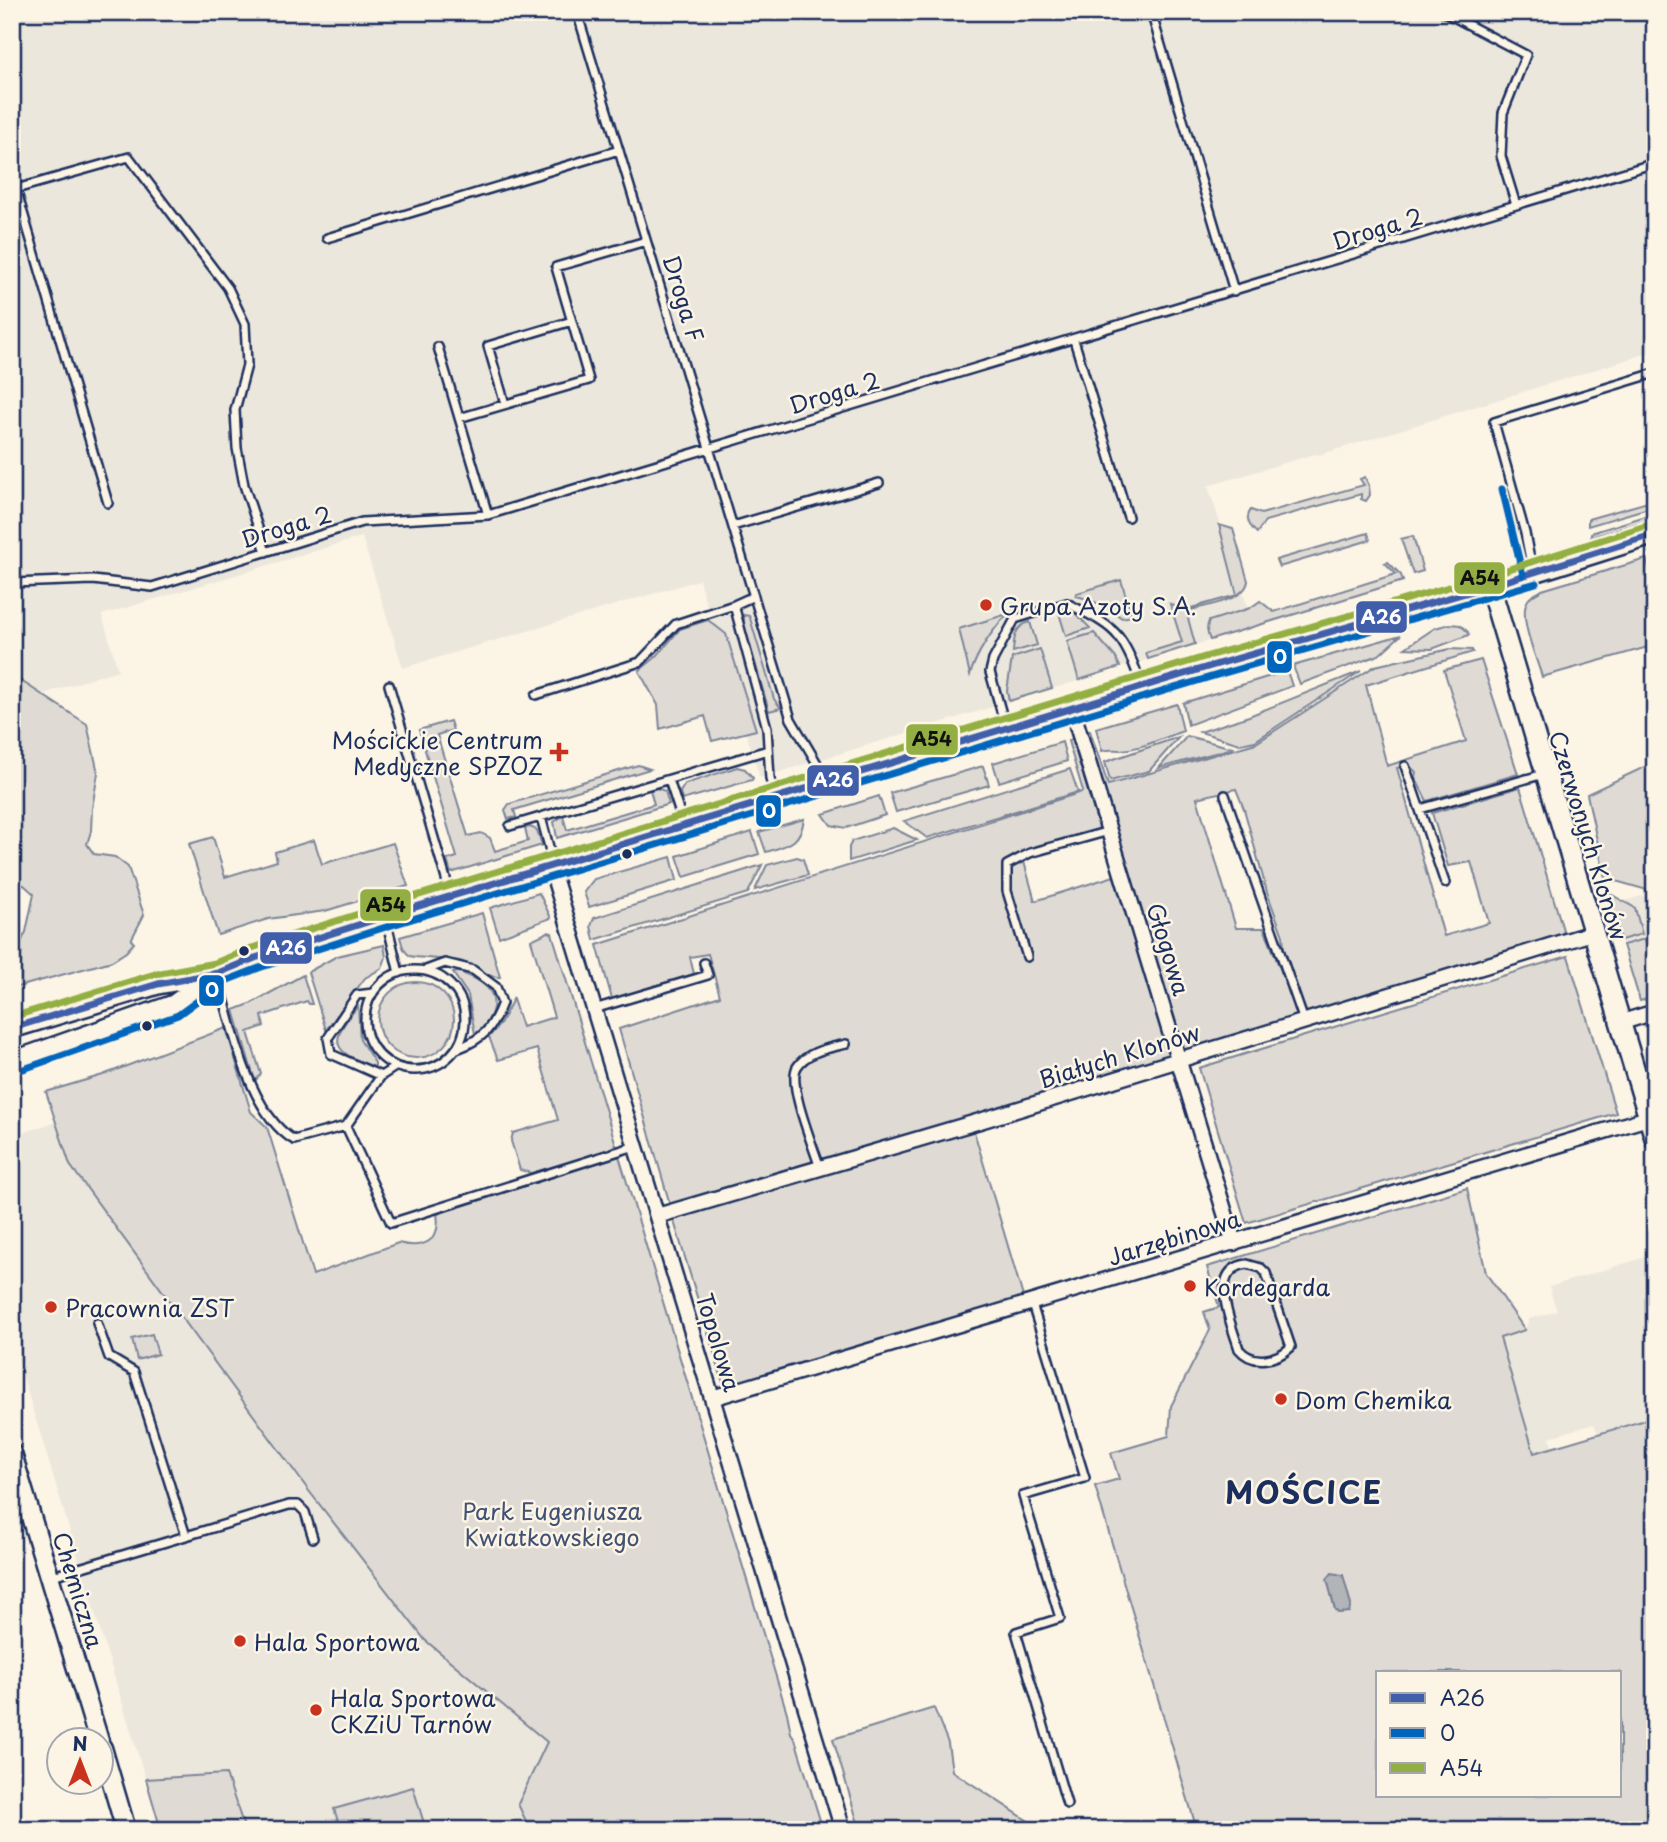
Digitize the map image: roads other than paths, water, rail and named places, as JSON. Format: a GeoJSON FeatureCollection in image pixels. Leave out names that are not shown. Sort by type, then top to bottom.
{"type":"FeatureCollection","features":[{"type":"Feature","properties":{"kind":"main road"},"geometry":{"type":"LineString","coordinates":[[12,1028],[158,984],[218,973],[255,958],[386,916],[775,797],[1490,586],[1655,534]]}},
{"type":"Feature","properties":{"kind":"main road","name":"Czerwonych Klonów"},"geometry":{"type":"LineString","coordinates":[[1490,586],[1655,1138]]}},
{"type":"Feature","properties":{"kind":"main road"},"geometry":{"type":"LineString","coordinates":[[12,1062],[174,1005],[218,973]]}},
{"type":"Feature","properties":{"kind":"street","name":"Głogowa"},"geometry":{"type":"LineString","coordinates":[[1072,709],[1234,1243]]}},
{"type":"Feature","properties":{"kind":"street","name":"Topolowa"},"geometry":{"type":"LineString","coordinates":[[551,867],[843,1830]]}},
{"type":"Feature","properties":{"kind":"street","name":"Białych Klonów"},"geometry":{"type":"LineString","coordinates":[[657,1216],[1592,933]]}},
{"type":"Feature","properties":{"kind":"street"},"geometry":{"type":"LineString","coordinates":[[1619,1023],[1655,1012]]}},
{"type":"Feature","properties":{"kind":"street","name":"Jarzębinowa"},"geometry":{"type":"LineString","coordinates":[[712,1398],[1648,1118]]}},
{"type":"Feature","properties":{"kind":"street","name":"Chemiczna"},"geometry":{"type":"LineString","coordinates":[[12,1454],[95,1727]]}},
{"type":"Feature","properties":{"kind":"street"},"geometry":{"type":"LineString","coordinates":[[116,1796],[126,1830]]}},
{"type":"Feature","properties":{"kind":"lane","name":"Droga F"},"geometry":{"type":"LineString","coordinates":[[577,12],[791,719],[818,765],[823,784]]}},
{"type":"Feature","properties":{"kind":"lane"},"geometry":{"type":"LineString","coordinates":[[1151,12],[1234,291]]}},
{"type":"Feature","properties":{"kind":"lane"},"geometry":{"type":"LineString","coordinates":[[1444,12],[1526,55],[1503,113],[1501,156],[1516,205]]}},
{"type":"Feature","properties":{"kind":"lane"},"geometry":{"type":"LineString","coordinates":[[327,238],[619,150]]}},
{"type":"Feature","properties":{"kind":"lane"},"geometry":{"type":"LineString","coordinates":[[107,503],[16,189],[129,157],[228,288],[245,324],[247,365],[235,410],[237,448],[244,485],[266,552]]}},
{"type":"Feature","properties":{"kind":"lane","name":"Droga 2"},"geometry":{"type":"LineString","coordinates":[[13,583],[93,580],[152,587],[362,522],[488,515],[1655,163]]}},
{"type":"Feature","properties":{"kind":"lane"},"geometry":{"type":"LineString","coordinates":[[459,418],[589,380],[556,267],[646,241]]}},
{"type":"Feature","properties":{"kind":"lane"},"geometry":{"type":"LineString","coordinates":[[505,404],[488,346],[572,321]]}},
{"type":"Feature","properties":{"kind":"lane"},"geometry":{"type":"LineString","coordinates":[[1074,340],[1128,516]]}},
{"type":"Feature","properties":{"kind":"lane"},"geometry":{"type":"LineString","coordinates":[[438,347],[488,515]]}},
{"type":"Feature","properties":{"kind":"lane"},"geometry":{"type":"LineString","coordinates":[[1533,573],[1523,525],[1494,422],[1655,373]]}},
{"type":"Feature","properties":{"kind":"lane"},"geometry":{"type":"LineString","coordinates":[[733,526],[879,483]]}},
{"type":"Feature","properties":{"kind":"lane"},"geometry":{"type":"LineString","coordinates":[[536,695],[640,662],[676,624],[734,606],[754,596]]}},
{"type":"Feature","properties":{"kind":"lane"},"geometry":{"type":"LineString","coordinates":[[1006,729],[990,671],[1015,619],[1067,603],[1107,626],[1118,636],[1142,687]]}},
{"type":"Feature","properties":{"kind":"lane"},"geometry":{"type":"LineString","coordinates":[[734,606],[767,728],[770,779],[775,797]]}},
{"type":"Feature","properties":{"kind":"lane"},"geometry":{"type":"LineString","coordinates":[[389,685],[452,897]]}},
{"type":"Feature","properties":{"kind":"lane"},"geometry":{"type":"LineString","coordinates":[[510,826],[768,750]]}},
{"type":"Feature","properties":{"kind":"lane"},"geometry":{"type":"LineString","coordinates":[[1405,766],[1445,883]]}},
{"type":"Feature","properties":{"kind":"lane"},"geometry":{"type":"LineString","coordinates":[[1420,809],[1545,774]]}},
{"type":"Feature","properties":{"kind":"lane"},"geometry":{"type":"LineString","coordinates":[[670,780],[684,827]]}},
{"type":"Feature","properties":{"kind":"lane"},"geometry":{"type":"LineString","coordinates":[[1224,794],[1304,1022]]}},
{"type":"Feature","properties":{"kind":"lane"},"geometry":{"type":"LineString","coordinates":[[541,817],[551,867]]}},
{"type":"Feature","properties":{"kind":"lane"},"geometry":{"type":"LineString","coordinates":[[1027,957],[1007,891],[1007,865],[1030,853],[1110,830]]}},
{"type":"Feature","properties":{"kind":"lane"},"geometry":{"type":"LineString","coordinates":[[386,916],[399,973]]}},
{"type":"Feature","properties":{"kind":"lane"},"geometry":{"type":"LineString","coordinates":[[445,963],[472,970],[496,987],[502,1003],[496,1017],[478,1040],[457,1050],[439,1065],[415,1071],[395,1067],[379,1056],[367,1034],[365,1019],[368,1003],[380,984],[399,973],[424,971],[445,963]]}},
{"type":"Feature","properties":{"kind":"lane"},"geometry":{"type":"LineString","coordinates":[[594,1009],[708,975],[704,963]]}},
{"type":"Feature","properties":{"kind":"lane"},"geometry":{"type":"LineString","coordinates":[[424,971],[449,982],[461,999],[466,1023],[457,1050]]}},
{"type":"Feature","properties":{"kind":"lane"},"geometry":{"type":"LineString","coordinates":[[218,973],[249,1082],[274,1124],[293,1140],[346,1126],[381,1076],[395,1067]]}},
{"type":"Feature","properties":{"kind":"lane"},"geometry":{"type":"LineString","coordinates":[[373,993],[357,995],[328,1038],[331,1054],[381,1076]]}},
{"type":"Feature","properties":{"kind":"lane"},"geometry":{"type":"LineString","coordinates":[[820,1168],[804,1118],[795,1074],[798,1066],[807,1057],[846,1044]]}},
{"type":"Feature","properties":{"kind":"lane"},"geometry":{"type":"LineString","coordinates":[[346,1126],[391,1223],[635,1146]]}},
{"type":"Feature","properties":{"kind":"lane"},"geometry":{"type":"LineString","coordinates":[[1241,1265],[1255,1265],[1268,1277],[1291,1347],[1276,1357],[1257,1359],[1249,1357],[1240,1349],[1224,1294],[1227,1278],[1241,1265]]}},
{"type":"Feature","properties":{"kind":"lane"},"geometry":{"type":"LineString","coordinates":[[1032,1304],[1086,1478],[1023,1496],[1059,1618],[1016,1632],[1067,1804]]}},
{"type":"Feature","properties":{"kind":"lane"},"geometry":{"type":"LineString","coordinates":[[97,1323],[109,1357],[134,1372],[186,1536]]}},
{"type":"Feature","properties":{"kind":"lane"},"geometry":{"type":"LineString","coordinates":[[50,1577],[289,1505],[298,1505],[305,1512],[313,1538]]}},
{"type":"Feature","properties":{"kind":"place","name":"Grupa Azoty S.A."},"geometry":{"type":"Point","coordinates":[986,605]}},
{"type":"Feature","properties":{"kind":"place","name":"Mościckie Centrum Medyczne SPZOZ"},"geometry":{"type":"Point","coordinates":[559,752]}},
{"type":"Feature","properties":{"kind":"place","name":"Kordegarda"},"geometry":{"type":"Point","coordinates":[1190,1286]}},
{"type":"Feature","properties":{"kind":"place","name":"Pracownia ZST"},"geometry":{"type":"Point","coordinates":[51,1307]}},
{"type":"Feature","properties":{"kind":"place","name":"Dom Chemika"},"geometry":{"type":"Point","coordinates":[1281,1399]}},
{"type":"Feature","properties":{"kind":"place","name":"Hala Sportowa"},"geometry":{"type":"Point","coordinates":[240,1641]}},
{"type":"Feature","properties":{"kind":"place","name":"Hala Sportowa CKZiU Tarnów"},"geometry":{"type":"Point","coordinates":[316,1710]}},
{"type":"Feature","properties":{"kind":"district","name":"MOŚCICE"},"geometry":{"type":"Point","coordinates":[1304,1491]}},
{"type":"Feature","properties":{"kind":"park label","name":"Park Eugeniusza Kwiatkowskiego"},"geometry":{"type":"Point","coordinates":[552,1523]}}]}
